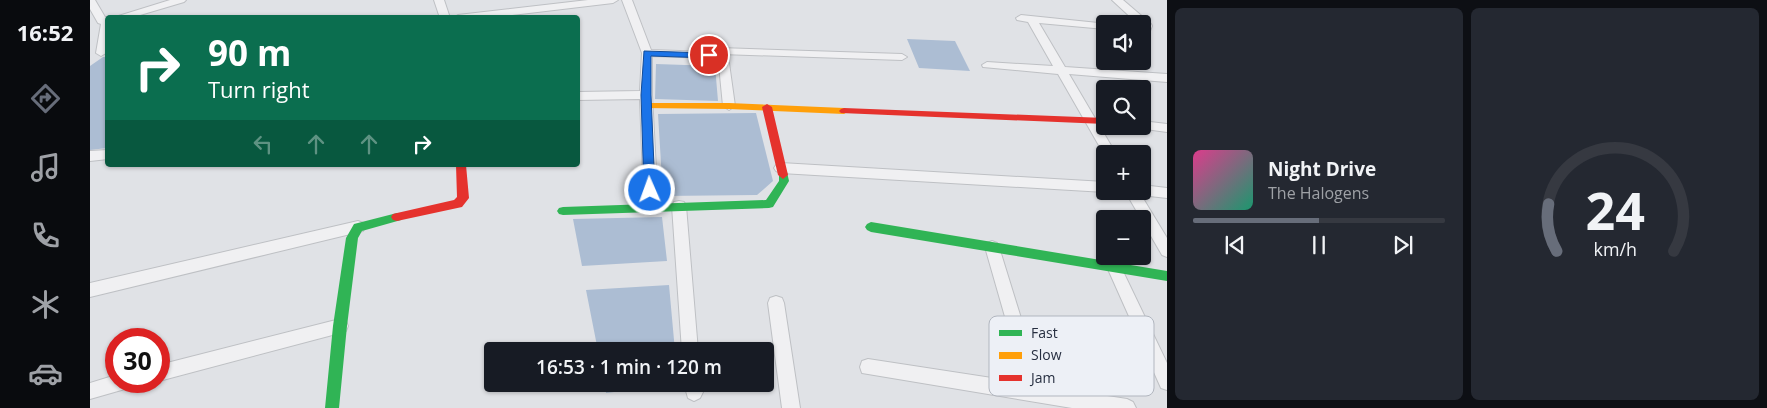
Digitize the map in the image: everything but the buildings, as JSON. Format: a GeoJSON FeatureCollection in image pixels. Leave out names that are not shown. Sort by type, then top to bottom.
{"type":"FeatureCollection","features":[{"type":"Feature","properties":{"kind":"street"},"geometry":{"type":"LineString","coordinates":[[90,0],[105,20]]}},
{"type":"Feature","properties":{"kind":"street"},"geometry":{"type":"LineString","coordinates":[[128,15],[181,0]]}},
{"type":"Feature","properties":{"kind":"street"},"geometry":{"type":"LineString","coordinates":[[439,0],[444,15]]}},
{"type":"Feature","properties":{"kind":"street"},"geometry":{"type":"LineString","coordinates":[[484,15],[613,0]]}},
{"type":"Feature","properties":{"kind":"street"},"geometry":{"type":"LineString","coordinates":[[627,0],[647,53],[646,101],[650,206]]}},
{"type":"Feature","properties":{"kind":"street"},"geometry":{"type":"LineString","coordinates":[[1116,0],[1134,15]]}},
{"type":"Feature","properties":{"kind":"street"},"geometry":{"type":"LineString","coordinates":[[1026,19],[1096,25]]}},
{"type":"Feature","properties":{"kind":"street"},"geometry":{"type":"LineString","coordinates":[[1026,19],[1060,69],[1105,145]]}},
{"type":"Feature","properties":{"kind":"street"},"geometry":{"type":"LineString","coordinates":[[90,24],[105,21]]}},
{"type":"Feature","properties":{"kind":"street"},"geometry":{"type":"LineString","coordinates":[[90,61],[104,53],[105,37]]}},
{"type":"Feature","properties":{"kind":"street"},"geometry":{"type":"LineString","coordinates":[[647,53],[709,55],[720,51],[902,57]]}},
{"type":"Feature","properties":{"kind":"street"},"geometry":{"type":"LineString","coordinates":[[709,55],[724,63],[728,106]]}},
{"type":"Feature","properties":{"kind":"street"},"geometry":{"type":"LineString","coordinates":[[987,65],[1167,78]]}},
{"type":"Feature","properties":{"kind":"street"},"geometry":{"type":"LineString","coordinates":[[580,96],[767,108],[1096,120]]}},
{"type":"Feature","properties":{"kind":"street"},"geometry":{"type":"LineString","coordinates":[[563,211],[650,206],[769,204],[784,181],[767,108]]}},
{"type":"Feature","properties":{"kind":"street"},"geometry":{"type":"LineString","coordinates":[[1151,126],[1167,128]]}},
{"type":"Feature","properties":{"kind":"street"},"geometry":{"type":"LineString","coordinates":[[90,156],[105,154]]}},
{"type":"Feature","properties":{"kind":"street"},"geometry":{"type":"LineString","coordinates":[[90,290],[358,227],[368,223],[458,204],[463,198],[461,167]]}},
{"type":"Feature","properties":{"kind":"street"},"geometry":{"type":"LineString","coordinates":[[781,168],[1096,186]]}},
{"type":"Feature","properties":{"kind":"street"},"geometry":{"type":"LineString","coordinates":[[1151,191],[1167,193]]}},
{"type":"Feature","properties":{"kind":"street"},"geometry":{"type":"LineString","coordinates":[[1137,200],[1167,251]]}},
{"type":"Feature","properties":{"kind":"street"},"geometry":{"type":"LineString","coordinates":[[679,206],[689,342]]}},
{"type":"Feature","properties":{"kind":"street"},"geometry":{"type":"LineString","coordinates":[[332,408],[340,326],[352,238],[358,227]]}},
{"type":"Feature","properties":{"kind":"street"},"geometry":{"type":"LineString","coordinates":[[872,227],[1167,276]]}},
{"type":"Feature","properties":{"kind":"street"},"geometry":{"type":"LineString","coordinates":[[992,247],[1013,316]]}},
{"type":"Feature","properties":{"kind":"street"},"geometry":{"type":"LineString","coordinates":[[1114,267],[1137,316]]}},
{"type":"Feature","properties":{"kind":"street"},"geometry":{"type":"LineString","coordinates":[[776,303],[791,408]]}},
{"type":"Feature","properties":{"kind":"street"},"geometry":{"type":"LineString","coordinates":[[170,370],[340,326]]}},
{"type":"Feature","properties":{"kind":"street"},"geometry":{"type":"LineString","coordinates":[[1154,354],[1167,382]]}},
{"type":"Feature","properties":{"kind":"street"},"geometry":{"type":"LineString","coordinates":[[868,367],[989,386]]}},
{"type":"Feature","properties":{"kind":"street"},"geometry":{"type":"LineString","coordinates":[[90,391],[105,387]]}},
{"type":"Feature","properties":{"kind":"street"},"geometry":{"type":"LineString","coordinates":[[1046,396],[1091,405],[1127,408]]}},
{"type":"Feature","properties":{"kind":"water"},"geometry":{"type":"Polygon","coordinates":[[[907,39],[955,41],[970,71],[919,68],[907,39]]]}},
{"type":"Feature","properties":{"kind":"water"},"geometry":{"type":"Polygon","coordinates":[[[105,57],[105,148],[90,150],[90,66],[105,57]]]}},
{"type":"Feature","properties":{"kind":"water"},"geometry":{"type":"Polygon","coordinates":[[[656,64],[715,66],[718,101],[655,99],[656,64]]]}},
{"type":"Feature","properties":{"kind":"water"},"geometry":{"type":"Polygon","coordinates":[[[756,113],[773,181],[757,195],[663,196],[658,114],[756,113]]]}},
{"type":"Feature","properties":{"kind":"water"},"geometry":{"type":"Polygon","coordinates":[[[662,217],[667,261],[582,266],[573,219],[662,217]]]}},
{"type":"Feature","properties":{"kind":"water"},"geometry":{"type":"Polygon","coordinates":[[[669,285],[674,342],[596,342],[586,290],[669,285]]]}},
{"type":"Feature","properties":{"kind":"traffic: fast"},"geometry":{"type":"LineString","coordinates":[[563,211],[769,204],[784,181],[783,175]]}},
{"type":"Feature","properties":{"kind":"traffic: fast"},"geometry":{"type":"LineString","coordinates":[[332,408],[340,326],[352,238],[358,227],[397,217]]}},
{"type":"Feature","properties":{"kind":"traffic: fast"},"geometry":{"type":"LineString","coordinates":[[871,227],[1167,276]]}},
{"type":"Feature","properties":{"kind":"traffic: slow"},"geometry":{"type":"LineString","coordinates":[[646,106],[729,106],[844,111]]}},
{"type":"Feature","properties":{"kind":"traffic: jam"},"geometry":{"type":"LineString","coordinates":[[767,107],[783,175]]}},
{"type":"Feature","properties":{"kind":"traffic: jam"},"geometry":{"type":"LineString","coordinates":[[844,111],[1096,121]]}},
{"type":"Feature","properties":{"kind":"traffic: jam"},"geometry":{"type":"LineString","coordinates":[[397,217],[458,204],[463,198],[461,167]]}},
{"type":"Feature","properties":{"kind":"route"},"geometry":{"type":"LineString","coordinates":[[650,190],[646,95],[647,53],[709,55]]}}]}
